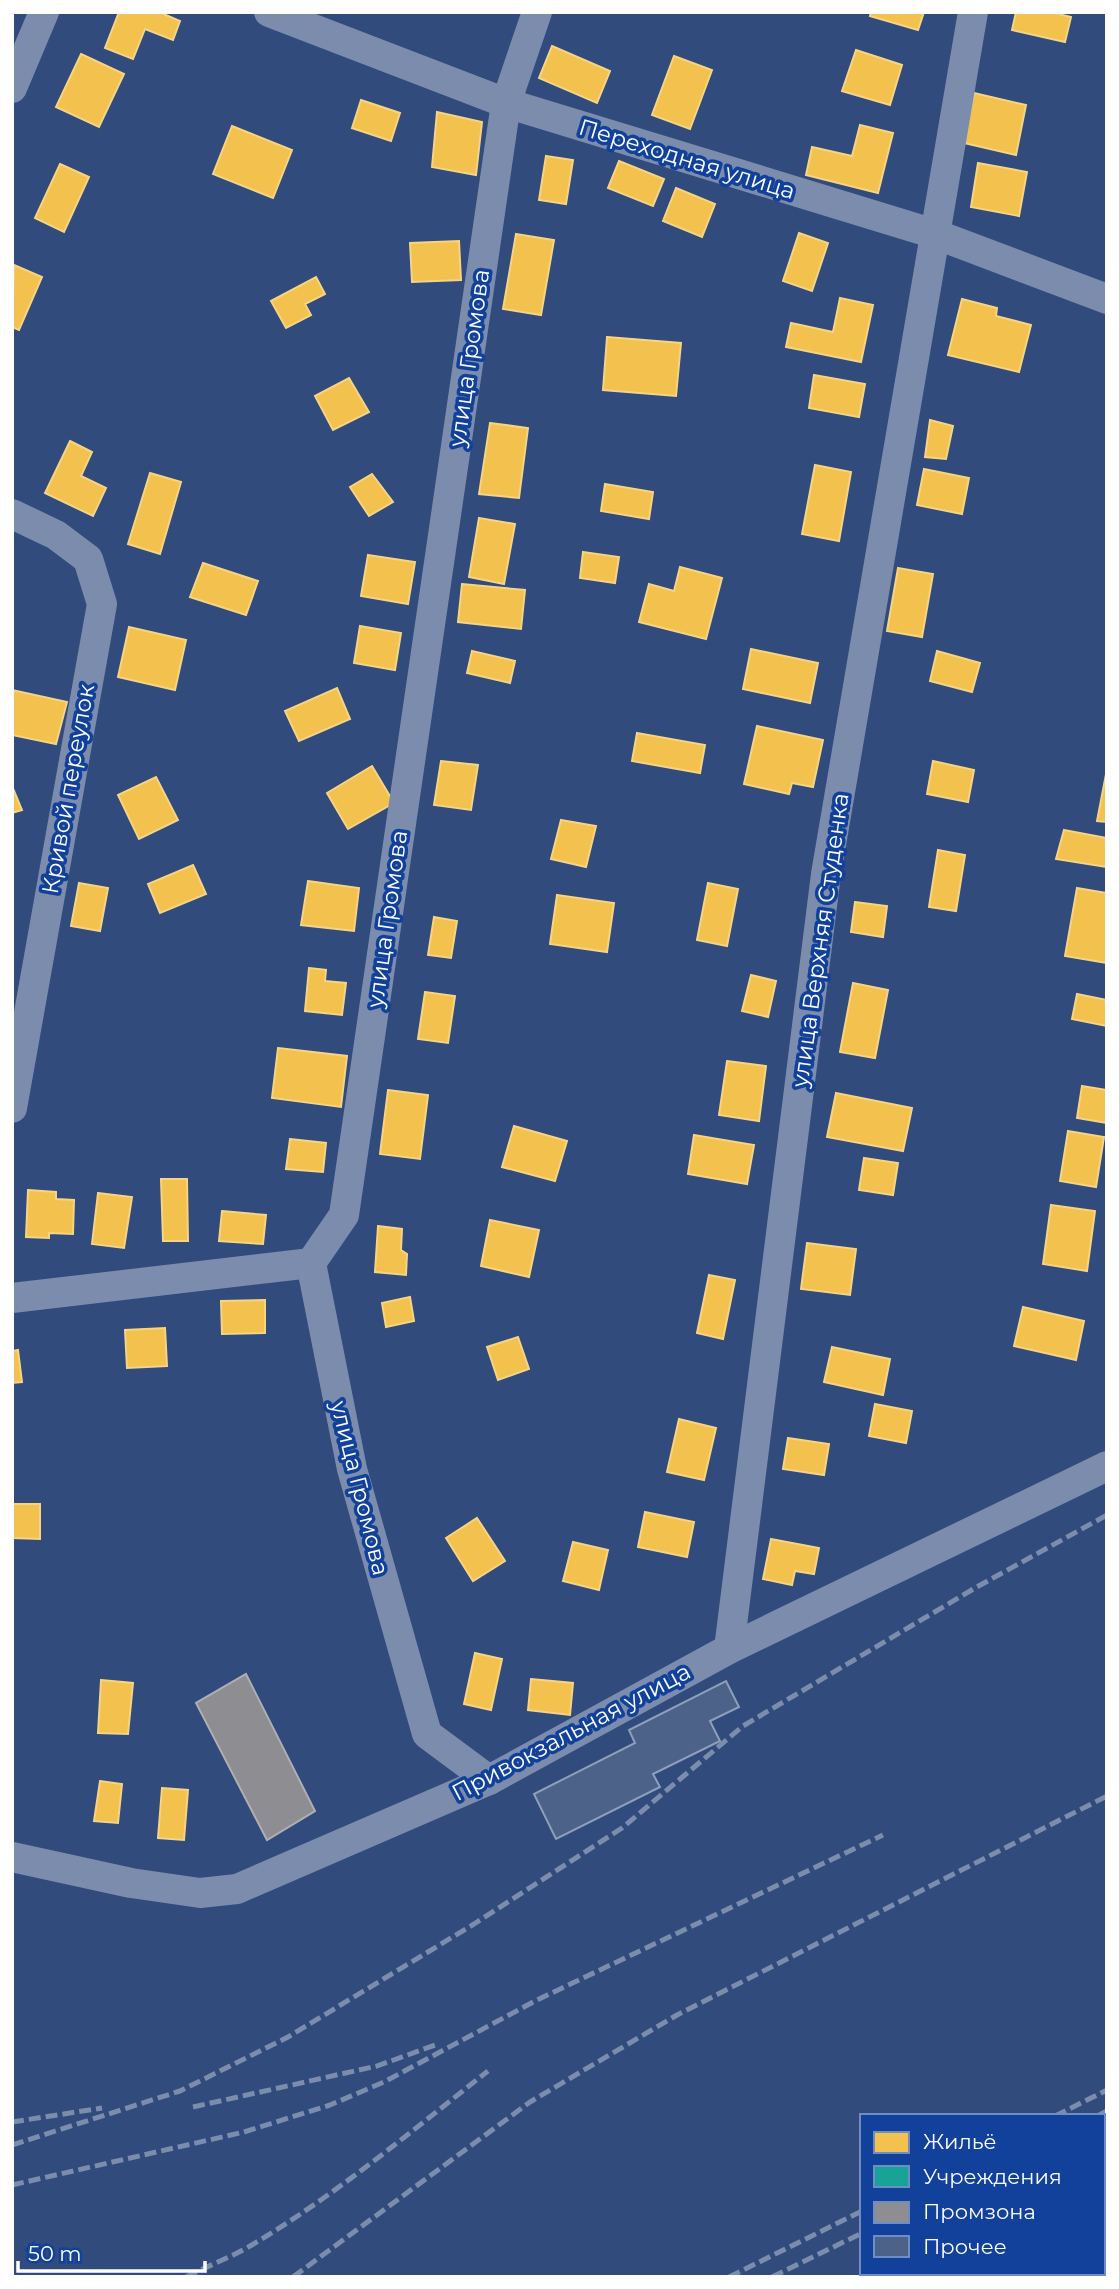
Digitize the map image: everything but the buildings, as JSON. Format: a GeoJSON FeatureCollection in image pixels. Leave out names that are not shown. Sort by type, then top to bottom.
{"type":"FeatureCollection","features":[{"type":"Feature","properties":{"kind":"street"},"geometry":{"type":"LineString","coordinates":[[12,88],[44,12]]}},
{"type":"Feature","properties":{"kind":"street","name":"Переходная улица"},"geometry":{"type":"LineString","coordinates":[[269,12],[506,103],[935,234],[1107,299]]}},
{"type":"Feature","properties":{"kind":"street","name":"улица Громова"},"geometry":{"type":"LineString","coordinates":[[489,1780],[427,1734],[352,1469],[311,1263],[344,1215],[506,103],[537,12]]}},
{"type":"Feature","properties":{"kind":"street","name":"улица Верхняя Cтуденка"},"geometry":{"type":"LineString","coordinates":[[729,1649],[825,874],[973,12]]}},
{"type":"Feature","properties":{"kind":"street","name":"Кривой переулок"},"geometry":{"type":"LineString","coordinates":[[12,514],[56,535],[88,559],[102,604],[12,1108]]}},
{"type":"Feature","properties":{"kind":"street"},"geometry":{"type":"LineString","coordinates":[[12,1298],[311,1263]]}},
{"type":"Feature","properties":{"kind":"street","name":"Привокзальная улица"},"geometry":{"type":"LineString","coordinates":[[12,1857],[131,1883],[200,1893],[237,1889],[489,1780],[729,1649],[1107,1466]]}},
{"type":"Feature","properties":{"kind":"railway"},"geometry":{"type":"LineString","coordinates":[[12,2145],[180,2091],[288,2037],[474,1924],[622,1828],[743,1726],[975,1588],[1107,1515]]}},
{"type":"Feature","properties":{"kind":"railway"},"geometry":{"type":"LineString","coordinates":[[293,2277],[530,2102],[677,2015],[1107,1796]]}},
{"type":"Feature","properties":{"kind":"railway"},"geometry":{"type":"LineString","coordinates":[[12,2185],[244,2132],[330,2105],[384,2082],[537,2000],[883,1835]]}},
{"type":"Feature","properties":{"kind":"railway"},"geometry":{"type":"LineString","coordinates":[[193,2107],[377,2066],[438,2044]]}},
{"type":"Feature","properties":{"kind":"railway"},"geometry":{"type":"LineString","coordinates":[[186,2277],[245,2249],[308,2209],[488,2071]]}},
{"type":"Feature","properties":{"kind":"railway"},"geometry":{"type":"LineString","coordinates":[[1059,2114],[1107,2090]]}},
{"type":"Feature","properties":{"kind":"railway"},"geometry":{"type":"LineString","coordinates":[[12,2122],[102,2108]]}},
{"type":"Feature","properties":{"kind":"railway"},"geometry":{"type":"LineString","coordinates":[[1101,2114],[1107,2111]]}},
{"type":"Feature","properties":{"kind":"railway"},"geometry":{"type":"LineString","coordinates":[[729,2277],[860,2212]]}},
{"type":"Feature","properties":{"kind":"railway"},"geometry":{"type":"LineString","coordinates":[[772,2277],[860,2234]]}}]}
